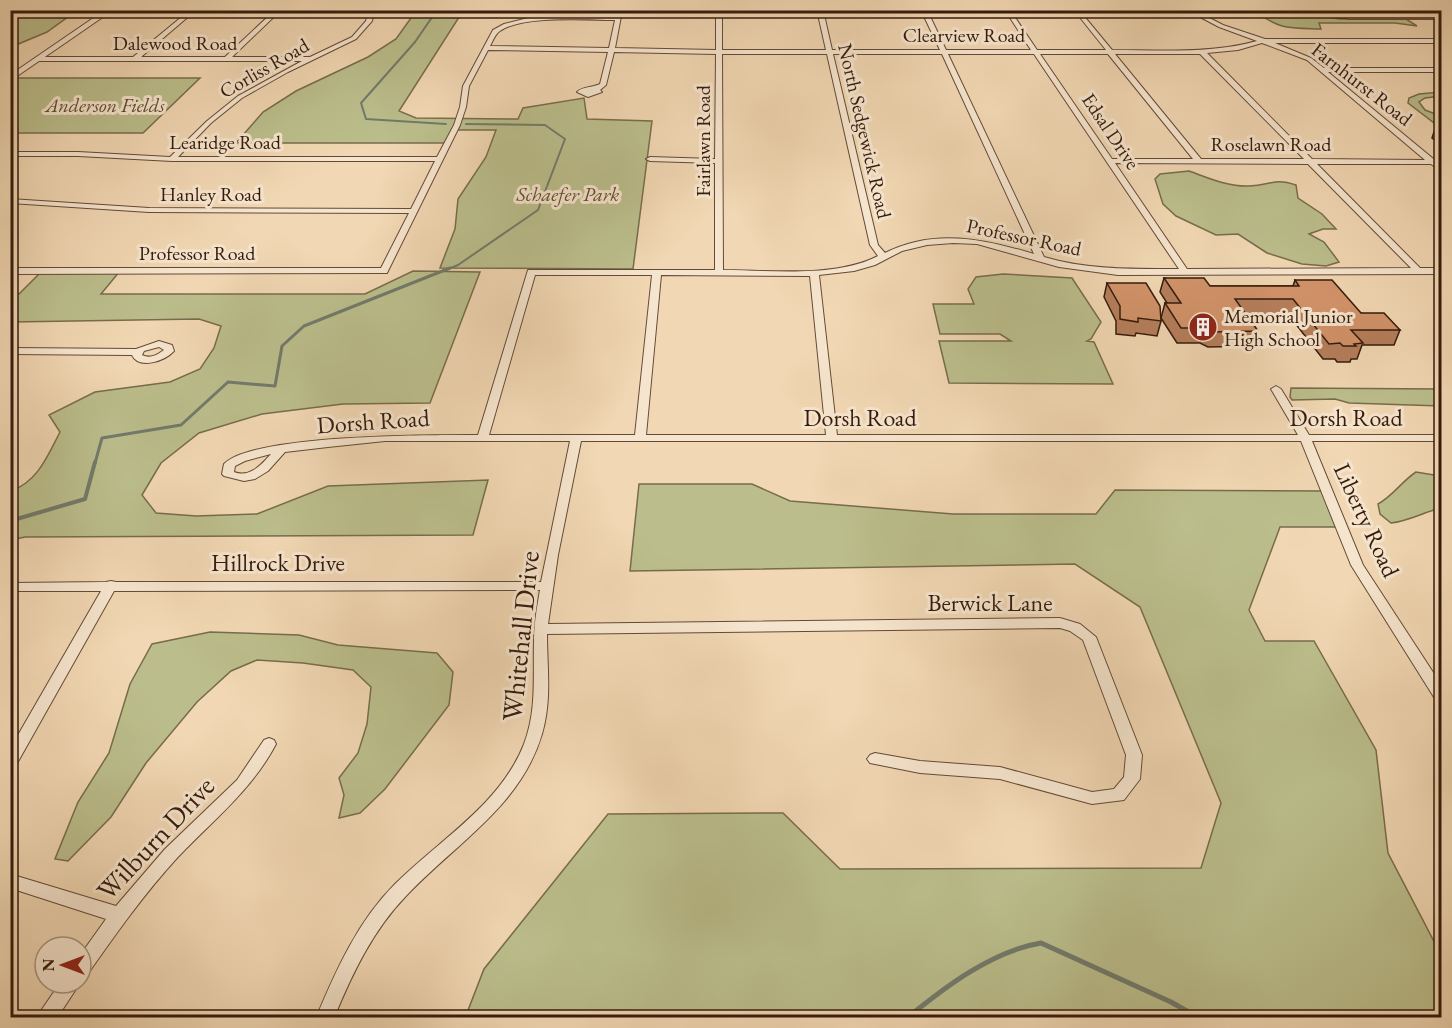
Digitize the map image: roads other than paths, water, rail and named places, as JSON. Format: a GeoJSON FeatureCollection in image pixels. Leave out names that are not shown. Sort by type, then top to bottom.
{"type":"FeatureCollection","features":[{"type":"Feature","properties":{"kind":"street"},"geometry":{"type":"LineString","coordinates":[[10,79],[110,10]]}},
{"type":"Feature","properties":{"kind":"street"},"geometry":{"type":"LineString","coordinates":[[135,59],[194,10]]}},
{"type":"Feature","properties":{"kind":"street"},"geometry":{"type":"LineString","coordinates":[[227,59],[279,10]]}},
{"type":"Feature","properties":{"kind":"street","name":"Corliss Road"},"geometry":{"type":"LineString","coordinates":[[172,159],[225,108],[286,71],[354,38],[369,21],[371,10]]}},
{"type":"Feature","properties":{"kind":"street","name":"Fairlawn Road"},"geometry":{"type":"LineString","coordinates":[[719,10],[719,272]]}},
{"type":"Feature","properties":{"kind":"street","name":"North Sedgewick Road"},"geometry":{"type":"LineString","coordinates":[[820,10],[874,245],[883,257]]}},
{"type":"Feature","properties":{"kind":"street"},"geometry":{"type":"LineString","coordinates":[[924,10],[1041,259]]}},
{"type":"Feature","properties":{"kind":"street","name":"Edsal Drive"},"geometry":{"type":"LineString","coordinates":[[1007,10],[1185,272]]}},
{"type":"Feature","properties":{"kind":"street"},"geometry":{"type":"LineString","coordinates":[[1076,10],[1199,161]]}},
{"type":"Feature","properties":{"kind":"street","name":"Farnhurst Road"},"geometry":{"type":"LineString","coordinates":[[1189,10],[1221,26],[1309,59],[1442,170]]}},
{"type":"Feature","properties":{"kind":"street"},"geometry":{"type":"LineString","coordinates":[[1330,10],[1336,15],[1349,17],[1442,17]]}},
{"type":"Feature","properties":{"kind":"street"},"geometry":{"type":"LineString","coordinates":[[1407,10],[1428,23]]}},
{"type":"Feature","properties":{"kind":"street"},"geometry":{"type":"LineString","coordinates":[[413,211],[461,114],[466,86],[495,31],[518,22],[543,18],[620,14],[603,85],[596,89]]}},
{"type":"Feature","properties":{"kind":"street","name":"Clearview Road"},"geometry":{"type":"LineString","coordinates":[[486,48],[719,52],[1202,52],[1238,48],[1262,41],[1442,41]]}},
{"type":"Feature","properties":{"kind":"street"},"geometry":{"type":"LineString","coordinates":[[1202,52],[1418,271]]}},
{"type":"Feature","properties":{"kind":"street","name":"Dalewood Road"},"geometry":{"type":"LineString","coordinates":[[39,59],[310,59]]}},
{"type":"Feature","properties":{"kind":"street"},"geometry":{"type":"LineString","coordinates":[[1324,70],[1442,70]]}},
{"type":"Feature","properties":{"kind":"street","name":"Learidge Road"},"geometry":{"type":"LineString","coordinates":[[10,154],[78,154],[172,159],[439,159]]}},
{"type":"Feature","properties":{"kind":"street"},"geometry":{"type":"LineString","coordinates":[[650,159],[719,161]]}},
{"type":"Feature","properties":{"kind":"street","name":"Roselawn Road"},"geometry":{"type":"LineString","coordinates":[[1111,161],[1432,162]]}},
{"type":"Feature","properties":{"kind":"street","name":"Hanley Road"},"geometry":{"type":"LineString","coordinates":[[10,201],[149,210],[413,211]]}},
{"type":"Feature","properties":{"kind":"street","name":"Professor Road"},"geometry":{"type":"LineString","coordinates":[[10,271],[384,271],[413,211]]}},
{"type":"Feature","properties":{"kind":"street","name":"Professor Road"},"geometry":{"type":"LineString","coordinates":[[483,438],[531,272],[814,273],[854,268],[899,249],[927,242],[953,240],[977,241],[1087,270],[1442,271]]}},
{"type":"Feature","properties":{"kind":"street"},"geometry":{"type":"LineString","coordinates":[[640,438],[657,272]]}},
{"type":"Feature","properties":{"kind":"street"},"geometry":{"type":"LineString","coordinates":[[814,273],[832,438]]}},
{"type":"Feature","properties":{"kind":"street"},"geometry":{"type":"LineString","coordinates":[[10,351],[137,352]]}},
{"type":"Feature","properties":{"kind":"street","name":"Liberty Road"},"geometry":{"type":"LineString","coordinates":[[1276,389],[1305,438],[1357,565],[1442,698]]}},
{"type":"Feature","properties":{"kind":"street","name":"Dorsh Road"},"geometry":{"type":"LineString","coordinates":[[280,451],[385,438],[1442,438]]}},
{"type":"Feature","properties":{"kind":"street","name":"Whitehall Drive"},"geometry":{"type":"LineString","coordinates":[[325,1017],[342,975],[372,927],[399,890],[451,846],[502,796],[523,763],[536,734],[542,690],[539,645],[546,586],[576,438]]}},
{"type":"Feature","properties":{"kind":"street"},"geometry":{"type":"LineString","coordinates":[[10,764],[111,585]]}},
{"type":"Feature","properties":{"kind":"street","name":"Hillrock Drive"},"geometry":{"type":"LineString","coordinates":[[10,587],[111,585],[546,586]]}},
{"type":"Feature","properties":{"kind":"street","name":"Berwick Lane"},"geometry":{"type":"LineString","coordinates":[[541,629],[1060,623],[1075,627],[1089,637],[1134,754],[1132,779],[1118,795],[1092,798],[1000,772],[920,767],[875,759]]}},
{"type":"Feature","properties":{"kind":"street","name":"Wilburn Drive"},"geometry":{"type":"LineString","coordinates":[[93,952],[119,915],[171,854],[242,784],[269,744]]}},
{"type":"Feature","properties":{"kind":"street"},"geometry":{"type":"LineString","coordinates":[[10,881],[119,915]]}},
{"type":"Feature","properties":{"kind":"street"},"geometry":{"type":"LineString","coordinates":[[45,1017],[62,995]]}},
{"type":"Feature","properties":{"kind":"waterway"},"geometry":{"type":"LineString","coordinates":[[437,10],[415,42],[361,103],[366,119],[446,124]]}},
{"type":"Feature","properties":{"kind":"waterway"},"geometry":{"type":"LineString","coordinates":[[446,270],[458,265],[538,210],[565,139],[545,125],[466,124]]}},
{"type":"Feature","properties":{"kind":"waterway"},"geometry":{"type":"LineString","coordinates":[[95,463],[102,438],[181,425],[228,382],[275,386],[282,346],[304,326],[450,268]]}},
{"type":"Feature","properties":{"kind":"waterway"},"geometry":{"type":"LineString","coordinates":[[10,521],[85,499],[95,462]]}},
{"type":"Feature","properties":{"kind":"waterway"},"geometry":{"type":"LineString","coordinates":[[907,1018],[937,994],[987,962],[1023,947],[1041,943],[1171,1002],[1199,1018]]}},
{"type":"Feature","properties":{"kind":"place","name":"Memorial Junior High School"},"geometry":{"type":"Point","coordinates":[1203,327]}},
{"type":"Feature","properties":{"kind":"park label","name":"Anderson Fields"},"geometry":{"type":"Point","coordinates":[105,105]}},
{"type":"Feature","properties":{"kind":"park label","name":"Schaefer Park"},"geometry":{"type":"Point","coordinates":[568,194]}}]}
